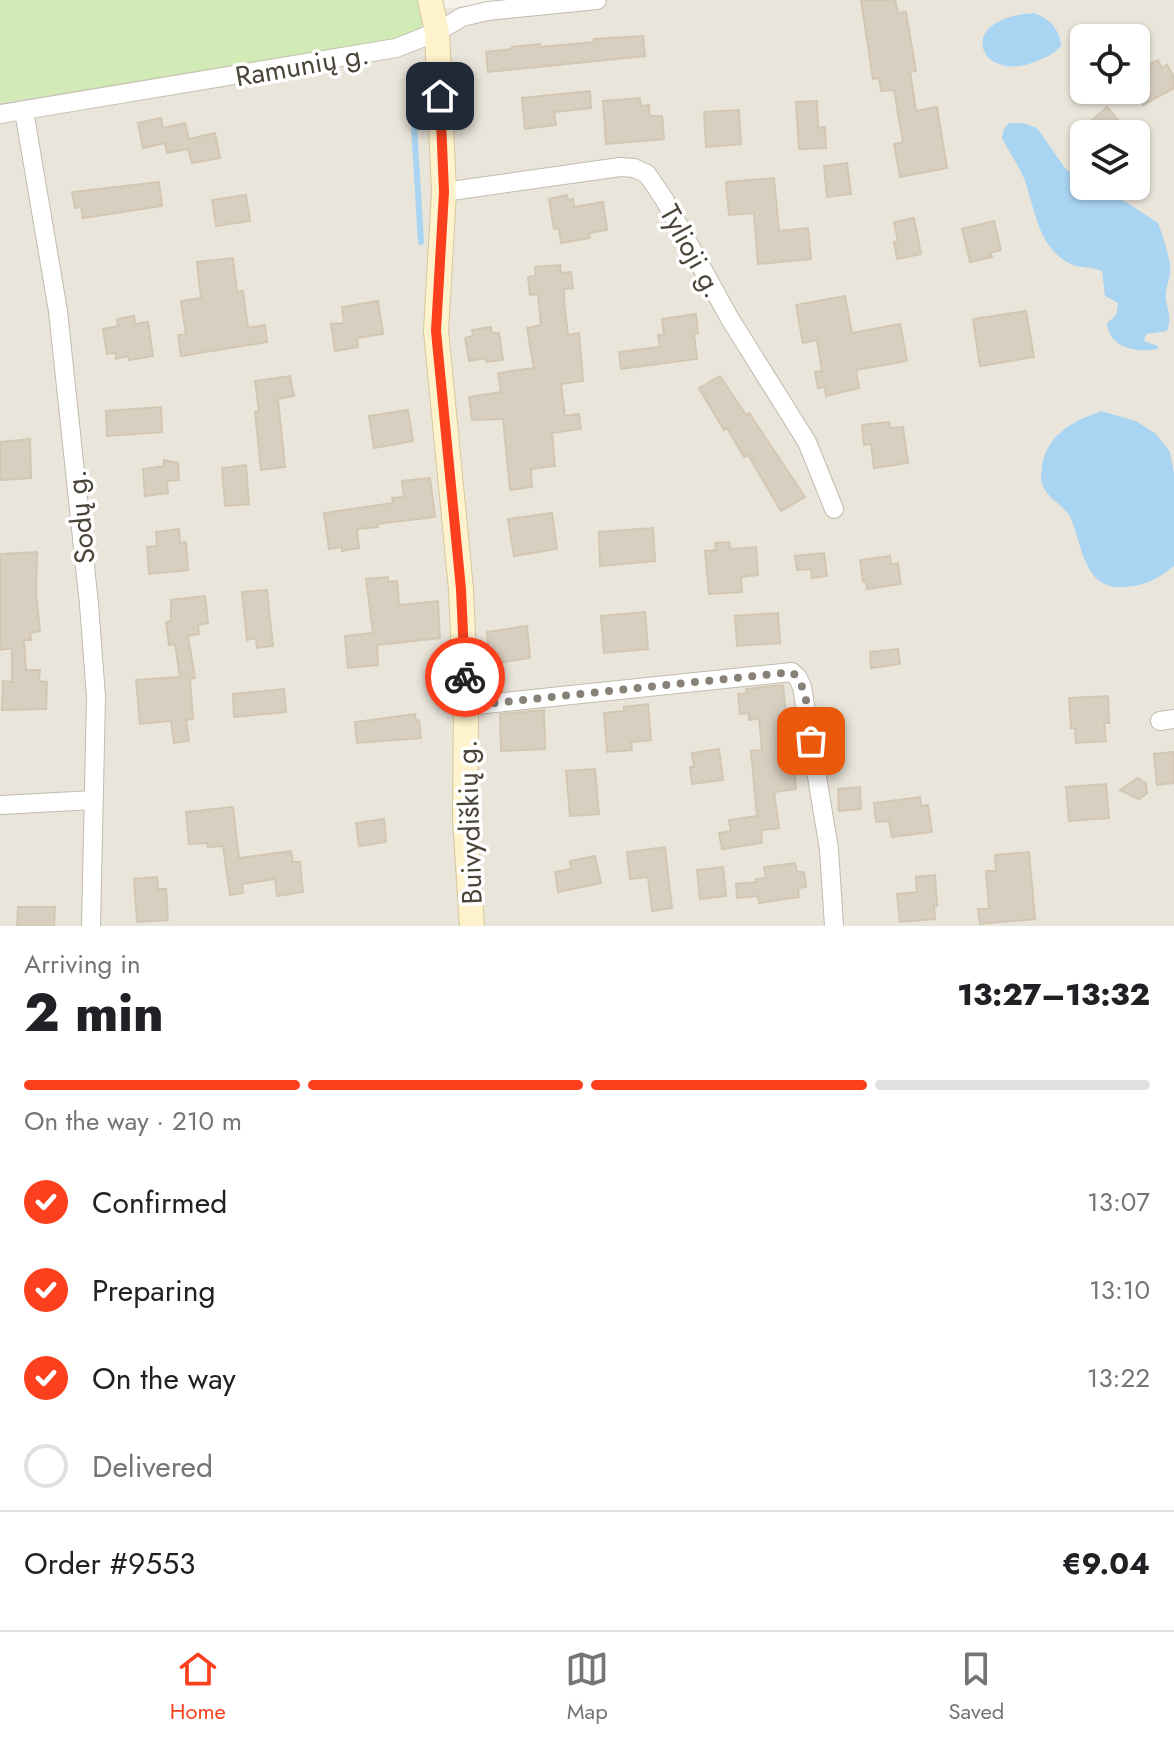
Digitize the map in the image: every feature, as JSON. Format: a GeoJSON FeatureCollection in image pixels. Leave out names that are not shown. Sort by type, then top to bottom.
{"type":"FeatureCollection","features":[{"type":"Feature","properties":{"kind":"main road","name":"Buivydiškių g."},"geometry":{"type":"LineString","coordinates":[[430,0],[437,32],[444,192],[436,331],[461,589],[466,706],[465,818],[472,926]]}},
{"type":"Feature","properties":{"kind":"street","name":"Ramunių g."},"geometry":{"type":"LineString","coordinates":[[0,114],[396,48],[437,32],[463,9],[488,11],[597,0]]}},
{"type":"Feature","properties":{"kind":"street","name":"Sodų g."},"geometry":{"type":"LineString","coordinates":[[24,111],[58,311],[89,604],[96,697],[91,926]]}},
{"type":"Feature","properties":{"kind":"street","name":"Tylioji g."},"geometry":{"type":"LineString","coordinates":[[444,192],[620,167],[634,168],[647,174],[730,319],[807,442],[834,509]]}},
{"type":"Feature","properties":{"kind":"street"},"geometry":{"type":"LineString","coordinates":[[466,706],[792,672],[802,687],[810,731],[829,849],[834,926]]}},
{"type":"Feature","properties":{"kind":"street"},"geometry":{"type":"LineString","coordinates":[[0,805],[94,800]]}},
{"type":"Feature","properties":{"kind":"shaded area"},"geometry":{"type":"Polygon","coordinates":[[[520,0],[1174,0],[1174,926],[480,926],[445,324],[441,9],[520,0]]]}},
{"type":"Feature","properties":{"kind":"shaded area"},"geometry":{"type":"Polygon","coordinates":[[[425,22],[433,67],[429,336],[454,590],[454,742],[464,926],[0,926],[0,103],[204,73],[405,37],[425,22]]]}},
{"type":"Feature","properties":{"kind":"green space"},"geometry":{"type":"Polygon","coordinates":[[[0,0],[419,0],[425,22],[406,37],[204,73],[0,103],[0,0]]]}},
{"type":"Feature","properties":{"kind":"water"},"geometry":{"type":"Polygon","coordinates":[[[1034,13],[1056,29],[1061,46],[1058,49],[1042,59],[1015,66],[1000,64],[989,57],[983,48],[984,37],[992,26],[1008,17],[1034,13]]]}},
{"type":"Feature","properties":{"kind":"water"},"geometry":{"type":"Polygon","coordinates":[[[1009,123],[1023,123],[1037,128],[1070,173],[1070,200],[1121,200],[1158,223],[1170,268],[1166,296],[1169,322],[1167,331],[1146,334],[1144,341],[1158,346],[1158,349],[1133,349],[1113,338],[1107,323],[1116,315],[1118,303],[1105,296],[1102,271],[1071,264],[1049,245],[1038,223],[1023,176],[1002,138],[1009,123]]]}},
{"type":"Feature","properties":{"kind":"water"},"geometry":{"type":"Polygon","coordinates":[[[1101,411],[1136,421],[1156,434],[1170,452],[1174,474],[1174,566],[1157,578],[1138,585],[1110,586],[1092,574],[1070,517],[1043,487],[1042,467],[1055,437],[1072,424],[1101,411]]]}},
{"type":"Feature","properties":{"kind":"building"},"geometry":{"type":"Polygon","coordinates":[[[861,0],[895,0],[898,13],[906,12],[916,71],[910,72],[916,111],[937,107],[947,168],[900,177],[894,144],[903,142],[894,90],[881,91],[879,78],[873,79],[861,0]]]}},
{"type":"Feature","properties":{"kind":"building"},"geometry":{"type":"Polygon","coordinates":[[[643,36],[645,56],[488,72],[486,52],[540,44],[540,47],[643,36]]]}},
{"type":"Feature","properties":{"kind":"building"},"geometry":{"type":"Polygon","coordinates":[[[1158,60],[1162,68],[1167,65],[1174,77],[1174,88],[1150,101],[1150,64],[1158,60]]]}},
{"type":"Feature","properties":{"kind":"building"},"geometry":{"type":"Polygon","coordinates":[[[590,91],[591,108],[554,112],[556,125],[525,129],[522,98],[590,91]]]}},
{"type":"Feature","properties":{"kind":"building"},"geometry":{"type":"Polygon","coordinates":[[[640,98],[641,106],[649,105],[650,116],[662,116],[664,139],[606,144],[603,101],[640,98]]]}},
{"type":"Feature","properties":{"kind":"building"},"geometry":{"type":"Polygon","coordinates":[[[817,101],[818,128],[825,127],[826,148],[799,149],[796,102],[817,101]]]}},
{"type":"Feature","properties":{"kind":"building"},"geometry":{"type":"Polygon","coordinates":[[[1107,107],[1118,120],[1092,120],[1107,107]]]}},
{"type":"Feature","properties":{"kind":"building"},"geometry":{"type":"Polygon","coordinates":[[[739,110],[741,144],[706,147],[704,112],[739,110]]]}},
{"type":"Feature","properties":{"kind":"building"},"geometry":{"type":"Polygon","coordinates":[[[161,118],[163,128],[185,123],[189,139],[215,133],[220,158],[192,163],[188,149],[167,153],[165,143],[143,148],[138,123],[161,118]]]}},
{"type":"Feature","properties":{"kind":"building"},"geometry":{"type":"Polygon","coordinates":[[[847,163],[851,194],[827,197],[824,166],[847,163]]]}},
{"type":"Feature","properties":{"kind":"building"},"geometry":{"type":"Polygon","coordinates":[[[774,178],[779,231],[808,228],[811,259],[758,264],[754,213],[729,215],[726,182],[774,178]]]}},
{"type":"Feature","properties":{"kind":"building"},"geometry":{"type":"Polygon","coordinates":[[[159,182],[162,206],[83,218],[81,207],[75,208],[72,192],[159,182]]]}},
{"type":"Feature","properties":{"kind":"building"},"geometry":{"type":"Polygon","coordinates":[[[246,195],[250,221],[216,226],[212,200],[246,195]]]}},
{"type":"Feature","properties":{"kind":"building"},"geometry":{"type":"Polygon","coordinates":[[[567,195],[568,200],[573,199],[574,207],[603,202],[607,230],[589,233],[590,238],[561,243],[559,228],[554,229],[549,199],[567,195]]]}},
{"type":"Feature","properties":{"kind":"building"},"geometry":{"type":"Polygon","coordinates":[[[914,218],[921,254],[897,259],[894,242],[898,241],[894,222],[914,218]]]}},
{"type":"Feature","properties":{"kind":"building"},"geometry":{"type":"Polygon","coordinates":[[[994,221],[1001,250],[990,253],[992,257],[970,262],[962,229],[994,221]]]}},
{"type":"Feature","properties":{"kind":"building"},"geometry":{"type":"Polygon","coordinates":[[[233,258],[237,292],[243,291],[248,328],[265,325],[267,342],[181,356],[178,335],[186,334],[181,301],[201,298],[197,262],[233,258]]]}},
{"type":"Feature","properties":{"kind":"building"},"geometry":{"type":"Polygon","coordinates":[[[560,265],[561,273],[571,272],[573,288],[564,289],[564,302],[568,335],[579,333],[583,381],[561,384],[565,416],[579,414],[581,429],[552,433],[555,466],[531,469],[532,487],[510,490],[503,419],[472,420],[469,397],[501,392],[498,373],[534,368],[527,328],[541,325],[538,294],[530,295],[528,277],[536,276],[535,267],[560,265]]]}},
{"type":"Feature","properties":{"kind":"building"},"geometry":{"type":"Polygon","coordinates":[[[845,296],[852,333],[900,324],[907,361],[856,370],[859,388],[826,396],[825,387],[818,388],[815,372],[822,371],[817,340],[803,343],[796,305],[845,296]]]}},
{"type":"Feature","properties":{"kind":"building"},"geometry":{"type":"Polygon","coordinates":[[[378,301],[383,334],[357,338],[358,347],[335,351],[331,324],[344,323],[342,307],[378,301]]]}},
{"type":"Feature","properties":{"kind":"building"},"geometry":{"type":"Polygon","coordinates":[[[1026,311],[1034,357],[980,366],[973,319],[1026,311]]]}},
{"type":"Feature","properties":{"kind":"building"},"geometry":{"type":"Polygon","coordinates":[[[696,314],[698,333],[694,334],[697,359],[621,369],[619,352],[660,347],[658,335],[664,335],[662,319],[696,314]]]}},
{"type":"Feature","properties":{"kind":"building"},"geometry":{"type":"Polygon","coordinates":[[[134,316],[135,324],[148,322],[153,356],[129,360],[128,356],[116,359],[116,353],[107,354],[103,329],[118,326],[117,319],[134,316]]]}},
{"type":"Feature","properties":{"kind":"building"},"geometry":{"type":"Polygon","coordinates":[[[491,327],[492,333],[499,333],[503,360],[486,362],[486,358],[469,361],[465,338],[473,336],[472,330],[491,327]]]}},
{"type":"Feature","properties":{"kind":"building"},"geometry":{"type":"Polygon","coordinates":[[[290,376],[294,396],[278,399],[285,467],[261,470],[255,381],[290,376]]]}},
{"type":"Feature","properties":{"kind":"building"},"geometry":{"type":"Polygon","coordinates":[[[720,376],[746,415],[749,413],[805,497],[781,511],[748,455],[744,457],[727,428],[724,430],[699,388],[720,376]]]}},
{"type":"Feature","properties":{"kind":"building"},"geometry":{"type":"Polygon","coordinates":[[[161,407],[162,432],[107,436],[106,411],[161,407]]]}},
{"type":"Feature","properties":{"kind":"building"},"geometry":{"type":"Polygon","coordinates":[[[408,410],[413,441],[374,448],[369,416],[408,410]]]}},
{"type":"Feature","properties":{"kind":"building"},"geometry":{"type":"Polygon","coordinates":[[[889,422],[890,428],[903,427],[908,463],[874,468],[871,444],[864,445],[862,425],[889,422]]]}},
{"type":"Feature","properties":{"kind":"building"},"geometry":{"type":"Polygon","coordinates":[[[30,439],[31,478],[0,480],[0,442],[30,439]]]}},
{"type":"Feature","properties":{"kind":"building"},"geometry":{"type":"Polygon","coordinates":[[[164,460],[178,463],[179,480],[167,481],[168,493],[145,496],[143,469],[164,466],[164,460]]]}},
{"type":"Feature","properties":{"kind":"building"},"geometry":{"type":"Polygon","coordinates":[[[246,465],[249,504],[225,506],[222,468],[246,465]]]}},
{"type":"Feature","properties":{"kind":"building"},"geometry":{"type":"Polygon","coordinates":[[[430,478],[435,517],[357,529],[359,548],[342,551],[342,547],[329,549],[324,513],[393,503],[392,498],[404,497],[402,481],[430,478]]]}},
{"type":"Feature","properties":{"kind":"building"},"geometry":{"type":"Polygon","coordinates":[[[552,513],[557,549],[514,556],[508,519],[552,513]]]}},
{"type":"Feature","properties":{"kind":"building"},"geometry":{"type":"Polygon","coordinates":[[[653,528],[655,561],[600,566],[599,532],[653,528]]]}},
{"type":"Feature","properties":{"kind":"building"},"geometry":{"type":"Polygon","coordinates":[[[179,529],[180,543],[186,542],[188,570],[149,574],[147,547],[157,546],[156,532],[179,529]]]}},
{"type":"Feature","properties":{"kind":"building"},"geometry":{"type":"Polygon","coordinates":[[[729,542],[730,549],[756,547],[758,575],[741,577],[742,592],[709,594],[705,551],[716,550],[715,543],[729,542]]]}},
{"type":"Feature","properties":{"kind":"building"},"geometry":{"type":"Polygon","coordinates":[[[37,552],[36,594],[40,631],[30,633],[31,640],[24,640],[26,670],[40,670],[39,681],[47,682],[46,709],[2,710],[3,681],[12,682],[12,648],[0,650],[0,554],[37,552]]]}},
{"type":"Feature","properties":{"kind":"building"},"geometry":{"type":"Polygon","coordinates":[[[824,553],[827,576],[812,578],[811,569],[797,570],[795,556],[824,553]]]}},
{"type":"Feature","properties":{"kind":"building"},"geometry":{"type":"Polygon","coordinates":[[[890,556],[891,565],[898,563],[901,584],[867,589],[860,560],[890,556]]]}},
{"type":"Feature","properties":{"kind":"building"},"geometry":{"type":"Polygon","coordinates":[[[388,577],[388,582],[397,581],[399,605],[438,601],[440,638],[377,645],[378,665],[348,668],[345,636],[373,633],[366,579],[388,577]]]}},
{"type":"Feature","properties":{"kind":"building"},"geometry":{"type":"Polygon","coordinates":[[[267,590],[273,646],[257,648],[256,638],[247,640],[242,592],[267,590]]]}},
{"type":"Feature","properties":{"kind":"building"},"geometry":{"type":"Polygon","coordinates":[[[205,596],[208,623],[198,625],[199,634],[188,636],[195,678],[190,679],[193,719],[186,720],[189,741],[174,743],[171,721],[140,724],[136,680],[180,677],[175,644],[169,645],[166,622],[171,621],[171,600],[205,596]]]}},
{"type":"Feature","properties":{"kind":"building"},"geometry":{"type":"Polygon","coordinates":[[[645,612],[648,649],[604,653],[601,616],[645,612]]]}},
{"type":"Feature","properties":{"kind":"building"},"geometry":{"type":"Polygon","coordinates":[[[778,613],[780,643],[737,646],[735,616],[778,613]]]}},
{"type":"Feature","properties":{"kind":"building"},"geometry":{"type":"Polygon","coordinates":[[[527,626],[530,658],[496,663],[495,656],[489,656],[487,632],[527,626]]]}},
{"type":"Feature","properties":{"kind":"building"},"geometry":{"type":"Polygon","coordinates":[[[898,649],[900,664],[871,668],[870,652],[898,649]]]}},
{"type":"Feature","properties":{"kind":"building"},"geometry":{"type":"Polygon","coordinates":[[[783,685],[786,715],[778,716],[781,748],[792,747],[796,789],[774,792],[779,828],[761,830],[762,843],[722,849],[719,833],[731,831],[729,820],[757,816],[751,751],[762,750],[759,718],[749,720],[749,713],[740,714],[738,694],[747,693],[746,689],[783,685]]]}},
{"type":"Feature","properties":{"kind":"building"},"geometry":{"type":"Polygon","coordinates":[[[284,689],[286,712],[234,717],[233,694],[284,689]]]}},
{"type":"Feature","properties":{"kind":"building"},"geometry":{"type":"Polygon","coordinates":[[[1108,696],[1109,723],[1104,723],[1106,741],[1076,743],[1075,728],[1071,728],[1069,698],[1108,696]]]}},
{"type":"Feature","properties":{"kind":"building"},"geometry":{"type":"Polygon","coordinates":[[[648,704],[651,740],[631,742],[632,750],[607,752],[604,713],[648,704]]]}},
{"type":"Feature","properties":{"kind":"building"},"geometry":{"type":"Polygon","coordinates":[[[544,710],[545,749],[501,751],[500,714],[544,710]]]}},
{"type":"Feature","properties":{"kind":"building"},"geometry":{"type":"Polygon","coordinates":[[[415,714],[416,721],[419,720],[421,738],[357,743],[355,722],[415,714]]]}},
{"type":"Feature","properties":{"kind":"building"},"geometry":{"type":"Polygon","coordinates":[[[719,749],[723,780],[692,784],[692,753],[719,749]]]}},
{"type":"Feature","properties":{"kind":"building"},"geometry":{"type":"Polygon","coordinates":[[[1174,752],[1174,783],[1157,785],[1154,754],[1174,752]]]}},
{"type":"Feature","properties":{"kind":"building"},"geometry":{"type":"Polygon","coordinates":[[[595,769],[599,814],[570,816],[566,771],[595,769]]]}},
{"type":"Feature","properties":{"kind":"building"},"geometry":{"type":"Polygon","coordinates":[[[1138,778],[1146,783],[1147,793],[1139,799],[1120,790],[1138,778]]]}},
{"type":"Feature","properties":{"kind":"building"},"geometry":{"type":"Polygon","coordinates":[[[1106,784],[1109,818],[1069,821],[1066,787],[1106,784]]]}},
{"type":"Feature","properties":{"kind":"building"},"geometry":{"type":"Polygon","coordinates":[[[860,787],[861,809],[839,811],[838,789],[860,787]]]}},
{"type":"Feature","properties":{"kind":"building"},"geometry":{"type":"Polygon","coordinates":[[[920,797],[921,806],[928,805],[932,832],[892,837],[889,821],[876,822],[874,803],[920,797]]]}},
{"type":"Feature","properties":{"kind":"building"},"geometry":{"type":"Polygon","coordinates":[[[233,807],[239,858],[291,851],[293,862],[300,862],[303,892],[277,896],[275,879],[242,884],[243,893],[230,895],[223,846],[189,844],[186,812],[233,807]]]}},
{"type":"Feature","properties":{"kind":"building"},"geometry":{"type":"Polygon","coordinates":[[[384,819],[386,842],[359,846],[356,823],[384,819]]]}},
{"type":"Feature","properties":{"kind":"building"},"geometry":{"type":"Polygon","coordinates":[[[665,847],[672,908],[652,911],[648,877],[630,879],[627,852],[665,847]]]}},
{"type":"Feature","properties":{"kind":"building"},"geometry":{"type":"Polygon","coordinates":[[[1029,852],[1035,919],[980,924],[978,909],[989,909],[986,871],[996,871],[995,855],[1029,852]]]}},
{"type":"Feature","properties":{"kind":"building"},"geometry":{"type":"Polygon","coordinates":[[[595,856],[601,883],[558,892],[555,872],[571,869],[570,861],[595,856]]]}},
{"type":"Feature","properties":{"kind":"building"},"geometry":{"type":"Polygon","coordinates":[[[795,863],[797,872],[804,872],[806,887],[798,888],[799,897],[759,903],[758,896],[737,898],[736,884],[766,878],[764,867],[795,863]]]}},
{"type":"Feature","properties":{"kind":"building"},"geometry":{"type":"Polygon","coordinates":[[[723,867],[726,896],[700,899],[697,870],[723,867]]]}},
{"type":"Feature","properties":{"kind":"building"},"geometry":{"type":"Polygon","coordinates":[[[935,875],[935,919],[900,922],[897,894],[917,892],[916,877],[935,875]]]}},
{"type":"Feature","properties":{"kind":"building"},"geometry":{"type":"Polygon","coordinates":[[[157,877],[158,889],[166,889],[168,920],[137,922],[134,879],[157,877]]]}},
{"type":"Feature","properties":{"kind":"building"},"geometry":{"type":"Polygon","coordinates":[[[18,907],[55,907],[54,926],[17,926],[18,907]]]}},
{"type":"Feature","properties":{"kind":"waterway"},"geometry":{"type":"LineString","coordinates":[[411,77],[421,242]]}},
{"type":"Feature","properties":{"kind":"way so far"},"geometry":{"type":"LineString","coordinates":[[465,677],[466,706],[792,672],[802,687],[811,741]]}},
{"type":"Feature","properties":{"kind":"route"},"geometry":{"type":"LineString","coordinates":[[440,96],[444,192],[436,331],[461,589],[465,677]]}}]}
